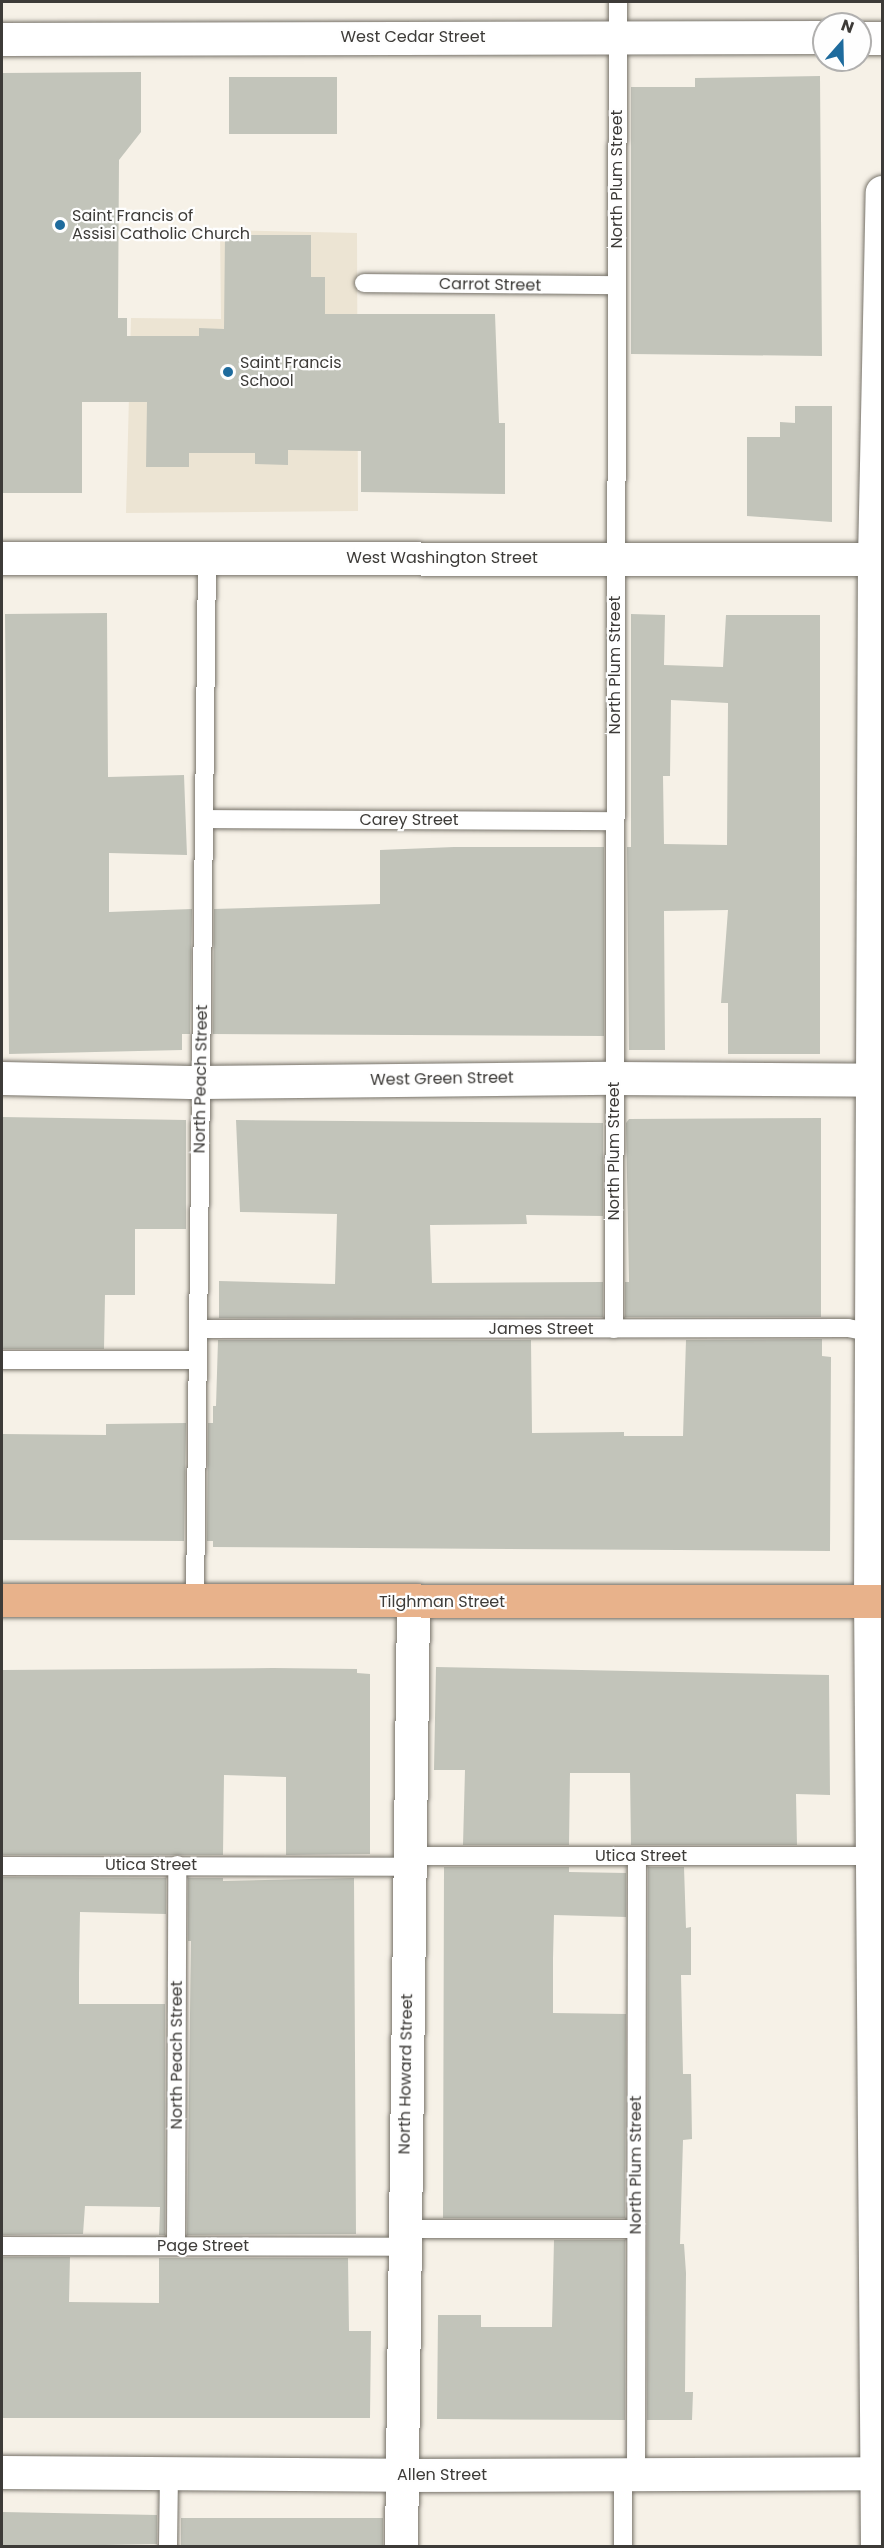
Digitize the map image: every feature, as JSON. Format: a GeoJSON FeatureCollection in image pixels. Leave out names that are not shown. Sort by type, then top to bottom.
{"type":"FeatureCollection","features":[{"type":"Feature","properties":{"kind":"main road","name":"Tilghman Street"},"geometry":{"type":"LineString","coordinates":[[2,1600],[876,1601]]}},
{"type":"Feature","properties":{"kind":"street","name":"West Cedar Street"},"geometry":{"type":"LineString","coordinates":[[2,39],[617,36],[812,38]]}},
{"type":"Feature","properties":{"kind":"street"},"geometry":{"type":"LineString","coordinates":[[877,2547],[880,2473],[872,1856],[876,1601],[878,559],[882,192]]}},
{"type":"Feature","properties":{"kind":"street","name":"West Washington Street"},"geometry":{"type":"LineString","coordinates":[[2,558],[878,559]]}},
{"type":"Feature","properties":{"kind":"street","name":"West Green Street"},"geometry":{"type":"LineString","coordinates":[[2,1078],[201,1082],[614,1078],[877,1080]]}},
{"type":"Feature","properties":{"kind":"street","name":"North Howard Street"},"geometry":{"type":"LineString","coordinates":[[401,2547],[412,1602]]}},
{"type":"Feature","properties":{"kind":"street","name":"Allen Street"},"geometry":{"type":"LineString","coordinates":[[2,2472],[402,2475],[880,2473]]}},
{"type":"Feature","properties":{"kind":"lane","name":"North Plum Street"},"geometry":{"type":"LineString","coordinates":[[614,1329],[618,2]]}},
{"type":"Feature","properties":{"kind":"lane","name":"Carrot Street"},"geometry":{"type":"LineString","coordinates":[[364,283],[617,285]]}},
{"type":"Feature","properties":{"kind":"lane","name":"North Peach Street"},"geometry":{"type":"LineString","coordinates":[[195,1599],[207,558]]}},
{"type":"Feature","properties":{"kind":"lane","name":"Carey Street"},"geometry":{"type":"LineString","coordinates":[[204,819],[615,821]]}},
{"type":"Feature","properties":{"kind":"lane","name":"James Street"},"geometry":{"type":"LineString","coordinates":[[198,1329],[849,1328],[877,1334]]}},
{"type":"Feature","properties":{"kind":"lane"},"geometry":{"type":"LineString","coordinates":[[2,1360],[198,1360]]}},
{"type":"Feature","properties":{"kind":"lane","name":"North Plum Street"},"geometry":{"type":"LineString","coordinates":[[623,2547],[630,2474],[636,2229],[637,1856]]}},
{"type":"Feature","properties":{"kind":"lane","name":"Utica Street"},"geometry":{"type":"LineString","coordinates":[[2,1866],[409,1862],[637,1856],[872,1856]]}},
{"type":"Feature","properties":{"kind":"lane","name":"North Peach Street"},"geometry":{"type":"LineString","coordinates":[[176,2246],[177,1865]]}},
{"type":"Feature","properties":{"kind":"lane","name":"Page Street"},"geometry":{"type":"LineString","coordinates":[[2,2246],[176,2246],[636,2229]]}},
{"type":"Feature","properties":{"kind":"lane"},"geometry":{"type":"LineString","coordinates":[[168,2547],[169,2473]]}},
{"type":"Feature","properties":{"kind":"shaded area"},"geometry":{"type":"Polygon","coordinates":[[[220,230],[357,233],[358,511],[126,513],[131,318],[221,319],[220,230]]]}},
{"type":"Feature","properties":{"kind":"building"},"geometry":{"type":"Polygon","coordinates":[[[141,72],[141,132],[119,160],[118,318],[127,318],[127,336],[199,336],[199,328],[224,329],[225,235],[311,235],[311,277],[325,277],[325,314],[495,314],[499,423],[505,423],[505,494],[361,492],[361,451],[288,450],[288,465],[255,464],[255,453],[189,453],[189,467],[146,467],[147,402],[82,402],[82,493],[2,493],[2,73],[141,72]]]}},
{"type":"Feature","properties":{"kind":"building"},"geometry":{"type":"Polygon","coordinates":[[[820,76],[822,356],[631,354],[631,87],[695,87],[695,78],[820,76]]]}},
{"type":"Feature","properties":{"kind":"building"},"geometry":{"type":"Polygon","coordinates":[[[229,77],[337,77],[337,134],[229,134],[229,77]]]}},
{"type":"Feature","properties":{"kind":"building"},"geometry":{"type":"Polygon","coordinates":[[[795,406],[832,406],[832,522],[747,516],[747,437],[780,437],[780,422],[795,423],[795,406]]]}},
{"type":"Feature","properties":{"kind":"building"},"geometry":{"type":"Polygon","coordinates":[[[107,613],[108,777],[184,775],[187,855],[109,853],[109,912],[192,909],[190,1034],[182,1034],[182,1050],[9,1054],[5,614],[107,613]]]}},
{"type":"Feature","properties":{"kind":"building"},"geometry":{"type":"Polygon","coordinates":[[[631,614],[665,615],[664,665],[723,667],[726,615],[820,615],[820,1054],[728,1054],[728,1003],[721,1003],[728,910],[664,911],[665,1050],[629,1050],[627,847],[631,847],[631,614]],[[671,700],[670,776],[663,776],[664,844],[727,845],[728,703],[671,700]]]}},
{"type":"Feature","properties":{"kind":"building"},"geometry":{"type":"Polygon","coordinates":[[[454,847],[604,847],[604,1036],[213,1034],[214,909],[380,904],[380,850],[454,847]]]}},
{"type":"Feature","properties":{"kind":"building"},"geometry":{"type":"Polygon","coordinates":[[[2,1117],[186,1120],[186,1229],[135,1229],[135,1295],[105,1295],[104,1349],[2,1349],[2,1117]]]}},
{"type":"Feature","properties":{"kind":"building"},"geometry":{"type":"Polygon","coordinates":[[[821,1118],[821,1317],[625,1317],[625,1282],[629,1282],[626,1123],[629,1119],[821,1118]]]}},
{"type":"Feature","properties":{"kind":"building"},"geometry":{"type":"Polygon","coordinates":[[[236,1120],[603,1123],[603,1216],[526,1215],[527,1224],[430,1225],[432,1283],[603,1282],[603,1317],[219,1318],[219,1281],[335,1284],[337,1214],[240,1212],[236,1120]]]}},
{"type":"Feature","properties":{"kind":"building"},"geometry":{"type":"Polygon","coordinates":[[[822,1339],[822,1356],[831,1357],[830,1551],[213,1547],[213,1541],[207,1541],[208,1423],[213,1423],[213,1406],[216,1406],[218,1340],[531,1340],[532,1433],[624,1432],[624,1436],[683,1436],[686,1340],[822,1339]]]}},
{"type":"Feature","properties":{"kind":"building"},"geometry":{"type":"Polygon","coordinates":[[[186,1423],[184,1541],[2,1540],[2,1434],[106,1435],[106,1424],[186,1423]]]}},
{"type":"Feature","properties":{"kind":"building"},"geometry":{"type":"Polygon","coordinates":[[[436,1667],[829,1675],[830,1795],[796,1794],[797,1845],[631,1845],[630,1773],[570,1773],[569,1845],[463,1845],[465,1770],[434,1770],[436,1667]]]}},
{"type":"Feature","properties":{"kind":"building"},"geometry":{"type":"Polygon","coordinates":[[[357,1669],[357,1673],[370,1674],[370,1854],[286,1855],[286,1777],[224,1775],[223,1855],[2,1855],[2,1670],[357,1669]]]}},
{"type":"Feature","properties":{"kind":"building"},"geometry":{"type":"Polygon","coordinates":[[[444,1867],[569,1867],[569,1872],[626,1873],[626,1917],[554,1915],[553,1959],[553,2013],[626,2014],[625,2218],[443,2218],[444,1867]]]}},
{"type":"Feature","properties":{"kind":"building"},"geometry":{"type":"Polygon","coordinates":[[[648,1867],[684,1867],[686,1928],[691,1927],[691,1975],[681,1975],[683,2074],[691,2074],[692,2139],[683,2140],[680,2244],[684,2244],[686,2273],[685,2392],[693,2392],[692,2420],[647,2420],[648,1867]]]}},
{"type":"Feature","properties":{"kind":"building"},"geometry":{"type":"Polygon","coordinates":[[[2,1877],[166,1878],[166,1914],[80,1912],[79,1974],[79,2004],[165,2004],[165,2235],[159,2235],[160,2207],[85,2206],[83,2234],[2,2235],[2,1877]]]}},
{"type":"Feature","properties":{"kind":"building"},"geometry":{"type":"Polygon","coordinates":[[[188,1878],[223,1878],[223,1881],[354,1878],[356,2234],[187,2235],[191,1941],[188,1941],[188,1878]]]}},
{"type":"Feature","properties":{"kind":"building"},"geometry":{"type":"Polygon","coordinates":[[[554,2240],[625,2240],[625,2420],[437,2419],[438,2315],[481,2315],[481,2327],[552,2327],[554,2240]]]}},
{"type":"Feature","properties":{"kind":"building"},"geometry":{"type":"Polygon","coordinates":[[[2,2257],[70,2257],[69,2302],[159,2303],[159,2258],[348,2258],[349,2331],[371,2331],[370,2418],[2,2418],[2,2257]]]}},
{"type":"Feature","properties":{"kind":"building"},"geometry":{"type":"Polygon","coordinates":[[[2,2512],[157,2515],[157,2544],[2,2547],[2,2512]]]}},
{"type":"Feature","properties":{"kind":"building"},"geometry":{"type":"Polygon","coordinates":[[[181,2518],[383,2518],[383,2546],[181,2546],[181,2518]]]}},
{"type":"Feature","properties":{"kind":"place","name":"Saint Francis of Assisi Catholic Church"},"geometry":{"type":"Point","coordinates":[60,225]}},
{"type":"Feature","properties":{"kind":"place","name":"Saint Francis School"},"geometry":{"type":"Point","coordinates":[228,372]}}]}
